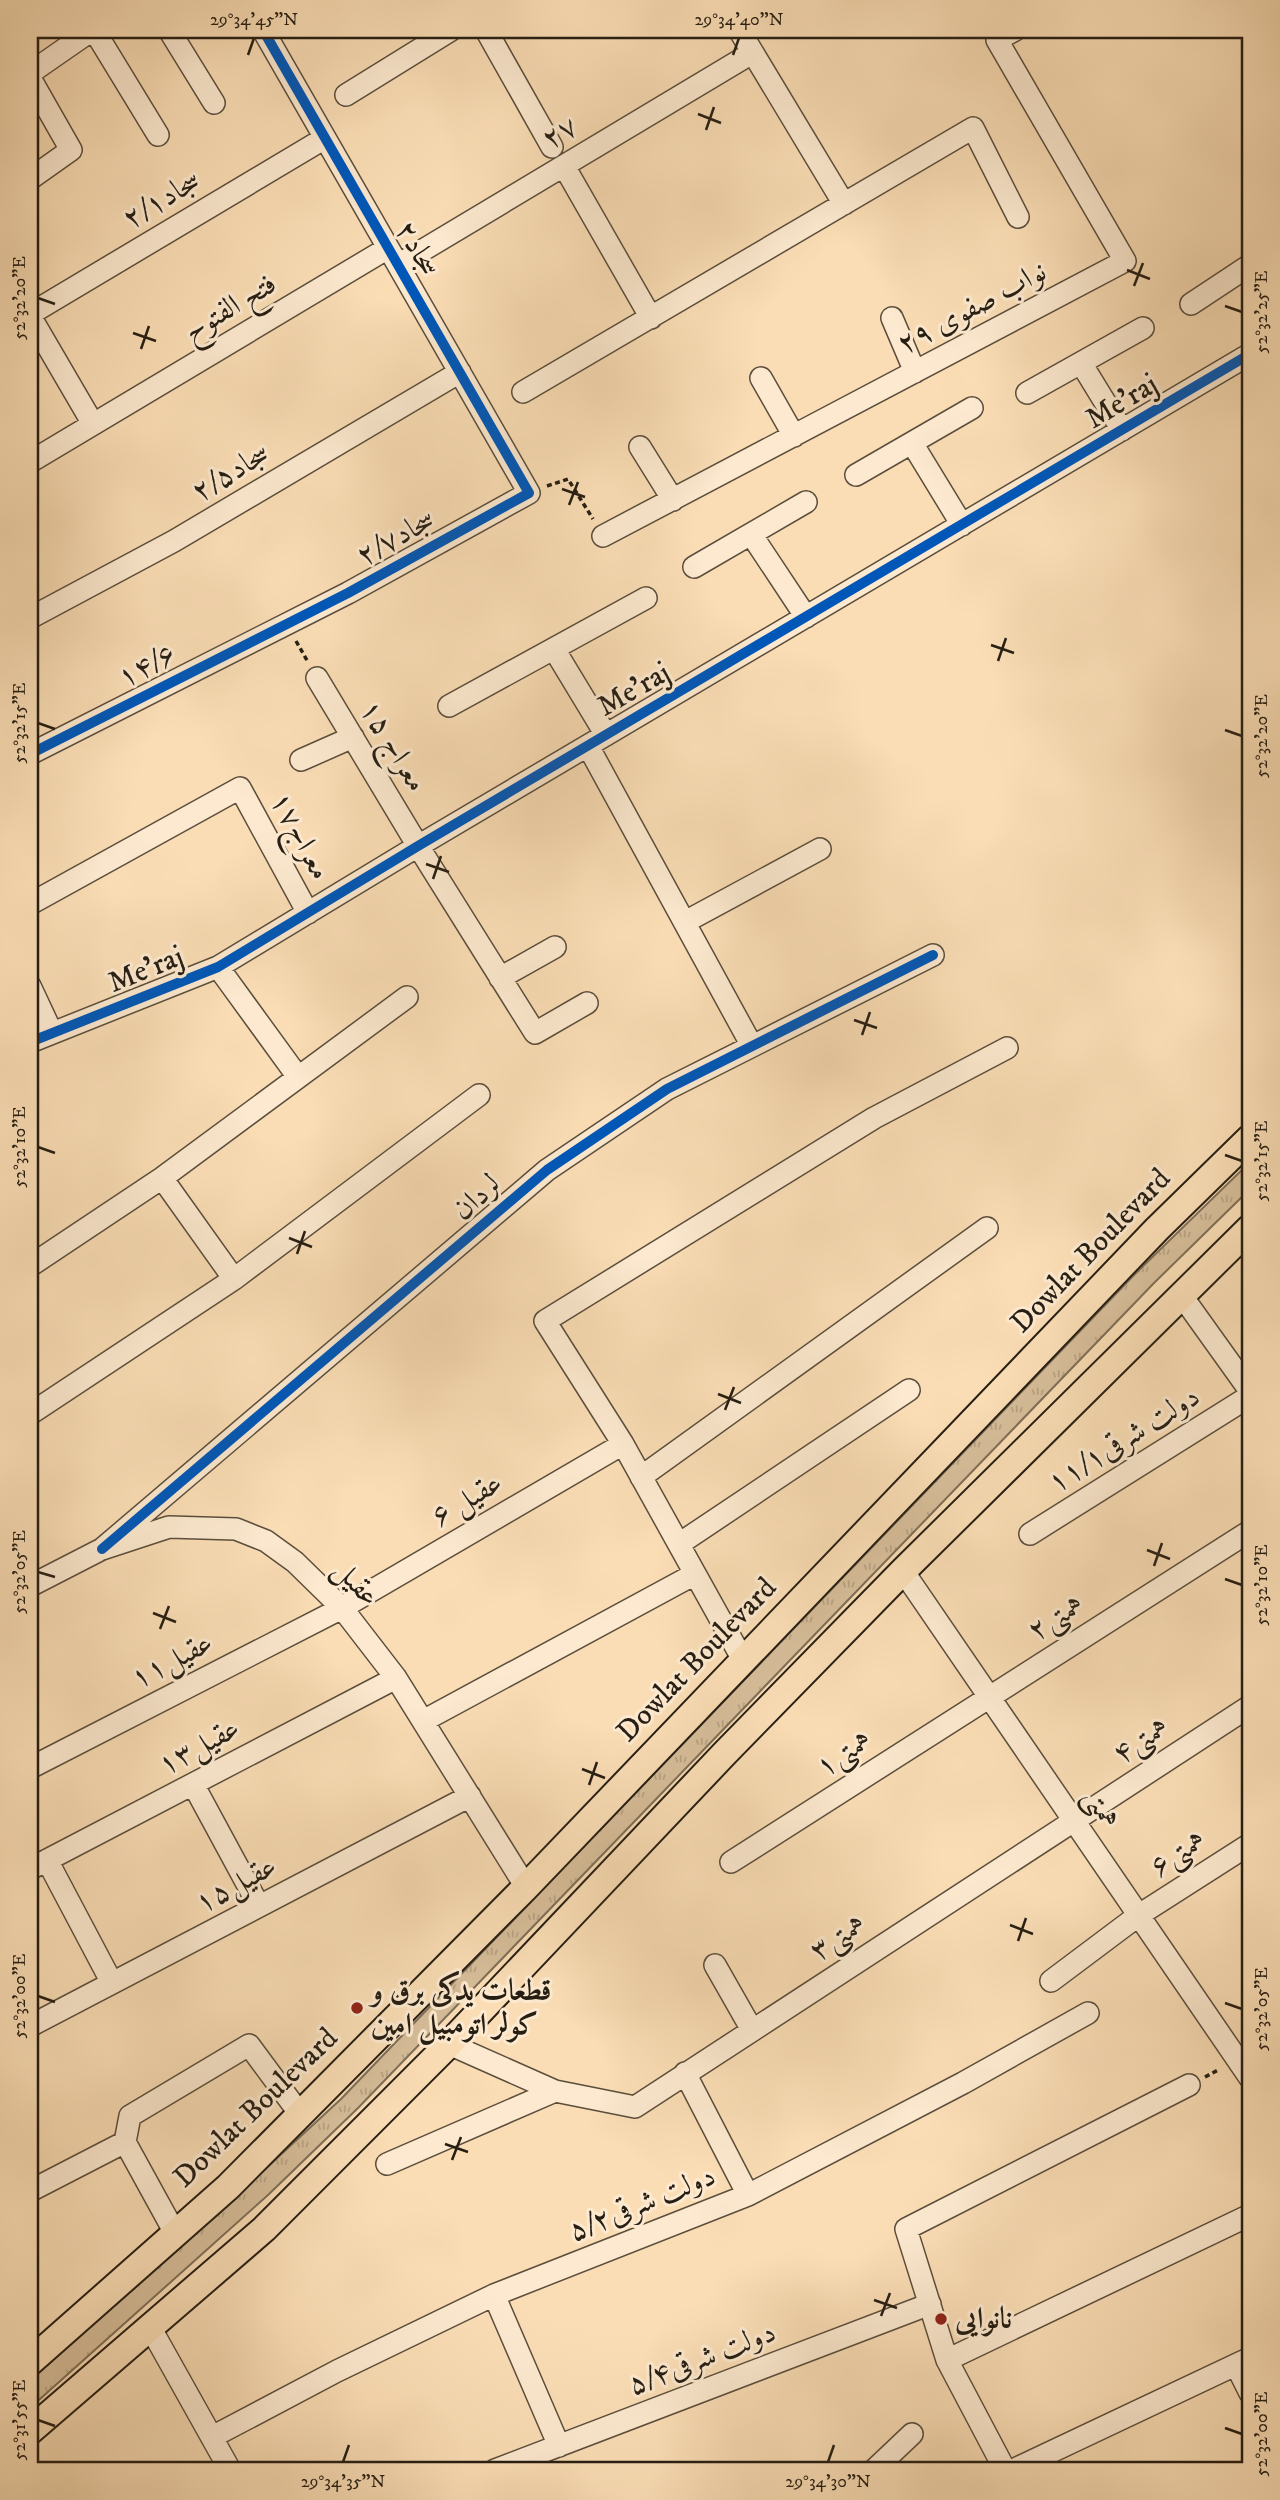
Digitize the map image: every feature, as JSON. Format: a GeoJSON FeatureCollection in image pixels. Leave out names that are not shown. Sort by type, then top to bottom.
{"type":"FeatureCollection","features":[{"type":"Feature","properties":{"kind":"main road","name":"Dowlat Boulevard"},"geometry":{"type":"LineString","coordinates":[[30,2362],[228,2187],[526,1887],[1157,1229],[1250,1138]]}},
{"type":"Feature","properties":{"kind":"main road"},"geometry":{"type":"LineString","coordinates":[[30,2431],[264,2229],[450,2044],[725,1753],[903,1571],[1250,1228]]}},
{"type":"Feature","properties":{"kind":"street"},"geometry":{"type":"LineString","coordinates":[[30,73],[93,30],[158,135]]}},
{"type":"Feature","properties":{"kind":"street"},"geometry":{"type":"LineString","coordinates":[[169,30],[214,103]]}},
{"type":"Feature","properties":{"kind":"street"},"geometry":{"type":"LineString","coordinates":[[346,95],[451,30]]}},
{"type":"Feature","properties":{"kind":"street"},"geometry":{"type":"LineString","coordinates":[[486,30],[552,147]]}},
{"type":"Feature","properties":{"kind":"street","name":"نواب صفوی ۲۹"},"geometry":{"type":"LineString","coordinates":[[603,536],[1125,261],[997,40],[1015,30]]}},
{"type":"Feature","properties":{"kind":"street","name":"۲سجاد"},"geometry":{"type":"LineString","coordinates":[[270,32],[325,138],[529,493]]}},
{"type":"Feature","properties":{"kind":"street"},"geometry":{"type":"LineString","coordinates":[[737,33],[752,53],[844,204]]}},
{"type":"Feature","properties":{"kind":"street","name":"۲۷"},"geometry":{"type":"LineString","coordinates":[[393,256],[564,166],[752,53]]}},
{"type":"Feature","properties":{"kind":"street"},"geometry":{"type":"LineString","coordinates":[[30,78],[71,150],[30,179]]}},
{"type":"Feature","properties":{"kind":"street"},"geometry":{"type":"LineString","coordinates":[[523,392],[973,128],[1018,216]]}},
{"type":"Feature","properties":{"kind":"street","name":"۲/۱سجاد"},"geometry":{"type":"LineString","coordinates":[[30,315],[325,138]]}},
{"type":"Feature","properties":{"kind":"street"},"geometry":{"type":"LineString","coordinates":[[564,166],[651,318]]}},
{"type":"Feature","properties":{"kind":"street","name":"فتح الفتوح"},"geometry":{"type":"LineString","coordinates":[[30,462],[393,256]]}},
{"type":"Feature","properties":{"kind":"street"},"geometry":{"type":"LineString","coordinates":[[1191,304],[1250,267]]}},
{"type":"Feature","properties":{"kind":"street"},"geometry":{"type":"LineString","coordinates":[[30,315],[93,424]]}},
{"type":"Feature","properties":{"kind":"street"},"geometry":{"type":"LineString","coordinates":[[892,318],[915,372]]}},
{"type":"Feature","properties":{"kind":"street"},"geometry":{"type":"LineString","coordinates":[[1027,393],[1143,328]]}},
{"type":"Feature","properties":{"kind":"street","name":"Me'raj"},"geometry":{"type":"LineString","coordinates":[[30,1042],[218,967],[1250,354]]}},
{"type":"Feature","properties":{"kind":"street"},"geometry":{"type":"LineString","coordinates":[[1081,363],[1122,430]]}},
{"type":"Feature","properties":{"kind":"street","name":"۲/۵سجاد"},"geometry":{"type":"LineString","coordinates":[[30,618],[174,541],[460,372]]}},
{"type":"Feature","properties":{"kind":"street"},"geometry":{"type":"LineString","coordinates":[[761,378],[794,436]]}},
{"type":"Feature","properties":{"kind":"street"},"geometry":{"type":"LineString","coordinates":[[856,475],[972,408]]}},
{"type":"Feature","properties":{"kind":"street"},"geometry":{"type":"LineString","coordinates":[[912,443],[962,525]]}},
{"type":"Feature","properties":{"kind":"street"},"geometry":{"type":"LineString","coordinates":[[640,447],[673,500]]}},
{"type":"Feature","properties":{"kind":"street","name":"سجاد۲/۷"},"geometry":{"type":"LineString","coordinates":[[286,624],[348,593],[529,493]]}},
{"type":"Feature","properties":{"kind":"street"},"geometry":{"type":"LineString","coordinates":[[694,567],[806,502]]}},
{"type":"Feature","properties":{"kind":"street"},"geometry":{"type":"LineString","coordinates":[[751,534],[806,617]]}},
{"type":"Feature","properties":{"kind":"street"},"geometry":{"type":"LineString","coordinates":[[449,706],[646,598]]}},
{"type":"Feature","properties":{"kind":"street","name":"۱۴/۶"},"geometry":{"type":"LineString","coordinates":[[30,754],[286,624]]}},
{"type":"Feature","properties":{"kind":"street"},"geometry":{"type":"LineString","coordinates":[[554,649],[685,922],[752,1046]]}},
{"type":"Feature","properties":{"kind":"street","name":"معراج ۱۵"},"geometry":{"type":"LineString","coordinates":[[317,678],[535,1033],[587,1003]]}},
{"type":"Feature","properties":{"kind":"street"},"geometry":{"type":"LineString","coordinates":[[301,760],[353,737]]}},
{"type":"Feature","properties":{"kind":"street","name":"معراج۱۷"},"geometry":{"type":"LineString","coordinates":[[30,904],[240,788],[307,913]]}},
{"type":"Feature","properties":{"kind":"street"},"geometry":{"type":"LineString","coordinates":[[685,922],[820,849]]}},
{"type":"Feature","properties":{"kind":"street"},"geometry":{"type":"LineString","coordinates":[[500,978],[555,947]]}},
{"type":"Feature","properties":{"kind":"street","name":"لردان"},"geometry":{"type":"LineString","coordinates":[[102,1549],[547,1170],[667,1089],[933,955]]}},
{"type":"Feature","properties":{"kind":"street"},"geometry":{"type":"LineString","coordinates":[[218,967],[298,1077]]}},
{"type":"Feature","properties":{"kind":"street"},"geometry":{"type":"LineString","coordinates":[[30,986],[52,1033]]}},
{"type":"Feature","properties":{"kind":"street"},"geometry":{"type":"LineString","coordinates":[[30,1266],[162,1178],[407,997]]}},
{"type":"Feature","properties":{"kind":"street"},"geometry":{"type":"LineString","coordinates":[[743,1660],[623,1444],[545,1321],[874,1118],[1007,1048]]}},
{"type":"Feature","properties":{"kind":"street"},"geometry":{"type":"LineString","coordinates":[[30,1414],[234,1279],[479,1095]]}},
{"type":"Feature","properties":{"kind":"street"},"geometry":{"type":"LineString","coordinates":[[162,1178],[234,1279]]}},
{"type":"Feature","properties":{"kind":"street"},"geometry":{"type":"LineString","coordinates":[[641,1477],[987,1228]]}},
{"type":"Feature","properties":{"kind":"street"},"geometry":{"type":"LineString","coordinates":[[1182,1296],[1250,1391]]}},
{"type":"Feature","properties":{"kind":"street"},"geometry":{"type":"LineString","coordinates":[[679,1544],[909,1390]]}},
{"type":"Feature","properties":{"kind":"street","name":"۱۱/۱دولت شرقی"},"geometry":{"type":"LineString","coordinates":[[1030,1534],[1250,1396]]}},
{"type":"Feature","properties":{"kind":"street","name":"عقیل ۶"},"geometry":{"type":"LineString","coordinates":[[342,1608],[623,1444]]}},
{"type":"Feature","properties":{"kind":"street","name":"عقیل"},"geometry":{"type":"LineString","coordinates":[[30,1586],[102,1549],[169,1527],[236,1529],[265,1541],[295,1562],[342,1608],[396,1678],[526,1887]]}},
{"type":"Feature","properties":{"kind":"street","name":"۲همتی"},"geometry":{"type":"LineString","coordinates":[[989,1696],[1250,1531]]}},
{"type":"Feature","properties":{"kind":"street","name":"همتی"},"geometry":{"type":"LineString","coordinates":[[903,1571],[1250,2078]]}},
{"type":"Feature","properties":{"kind":"street"},"geometry":{"type":"LineString","coordinates":[[423,1721],[695,1574]]}},
{"type":"Feature","properties":{"kind":"street","name":"عقیل۱۱"},"geometry":{"type":"LineString","coordinates":[[30,1768],[342,1608]]}},
{"type":"Feature","properties":{"kind":"street","name":"عقیل۱۳"},"geometry":{"type":"LineString","coordinates":[[38,1865],[396,1678]]}},
{"type":"Feature","properties":{"kind":"street","name":"۱همتی"},"geometry":{"type":"LineString","coordinates":[[731,1862],[989,1696]]}},
{"type":"Feature","properties":{"kind":"street","name":"۴همتی"},"geometry":{"type":"LineString","coordinates":[[1073,1820],[1245,1709]]}},
{"type":"Feature","properties":{"kind":"street"},"geometry":{"type":"LineString","coordinates":[[193,1784],[260,1906]]}},
{"type":"Feature","properties":{"kind":"street","name":"عقیل۱۵"},"geometry":{"type":"LineString","coordinates":[[30,2026],[470,1796]]}},
{"type":"Feature","properties":{"kind":"street","name":"۳همتی"},"geometry":{"type":"LineString","coordinates":[[555,2091],[635,2107],[1073,1820]]}},
{"type":"Feature","properties":{"kind":"street","name":"۶همتی"},"geometry":{"type":"LineString","coordinates":[[1051,1981],[1139,1915],[1250,1844]]}},
{"type":"Feature","properties":{"kind":"street"},"geometry":{"type":"LineString","coordinates":[[38,1865],[112,1983]]}},
{"type":"Feature","properties":{"kind":"street"},"geometry":{"type":"LineString","coordinates":[[715,1965],[752,2030]]}},
{"type":"Feature","properties":{"kind":"street","name":"۵/۲دولت شرقی"},"geometry":{"type":"LineString","coordinates":[[212,2437],[337,2371],[494,2295],[748,2195],[964,2083],[1088,2012]]}},
{"type":"Feature","properties":{"kind":"street"},"geometry":{"type":"LineString","coordinates":[[450,2044],[555,2091]]}},
{"type":"Feature","properties":{"kind":"street"},"geometry":{"type":"LineString","coordinates":[[175,2233],[125,2142],[130,2116],[249,2045],[300,2114]]}},
{"type":"Feature","properties":{"kind":"street"},"geometry":{"type":"LineString","coordinates":[[685,2073],[748,2195]]}},
{"type":"Feature","properties":{"kind":"street"},"geometry":{"type":"LineString","coordinates":[[1006,2470],[947,2360],[906,2229],[1189,2085]]}},
{"type":"Feature","properties":{"kind":"street"},"geometry":{"type":"LineString","coordinates":[[387,2164],[555,2091]]}},
{"type":"Feature","properties":{"kind":"street"},"geometry":{"type":"LineString","coordinates":[[30,2191],[125,2142]]}},
{"type":"Feature","properties":{"kind":"street"},"geometry":{"type":"LineString","coordinates":[[947,2360],[1250,2216]]}},
{"type":"Feature","properties":{"kind":"street"},"geometry":{"type":"LineString","coordinates":[[494,2295],[559,2446]]}},
{"type":"Feature","properties":{"kind":"street","name":"۵/۴دولت شرقی"},"geometry":{"type":"LineString","coordinates":[[495,2470],[930,2304]]}},
{"type":"Feature","properties":{"kind":"street"},"geometry":{"type":"LineString","coordinates":[[150,2327],[230,2470]]}},
{"type":"Feature","properties":{"kind":"street"},"geometry":{"type":"LineString","coordinates":[[1013,2470],[1243,2362],[1250,2393]]}},
{"type":"Feature","properties":{"kind":"street"},"geometry":{"type":"LineString","coordinates":[[874,2470],[912,2434]]}},
{"type":"Feature","properties":{"kind":"path"},"geometry":{"type":"LineString","coordinates":[[529,493],[568,479],[603,536]]}},
{"type":"Feature","properties":{"kind":"path"},"geometry":{"type":"LineString","coordinates":[[286,624],[317,678]]}},
{"type":"Feature","properties":{"kind":"path"},"geometry":{"type":"LineString","coordinates":[[1189,2085],[1238,2060]]}},
{"type":"Feature","properties":{"kind":"green space"},"geometry":{"type":"Polygon","coordinates":[[[1250,1162],[1250,1189],[1154,1283],[358,2108],[268,2195],[30,2408],[30,2380],[173,2254],[341,2099],[1134,1275],[1250,1162]]]}},
{"type":"Feature","properties":{"kind":"cycle path"},"geometry":{"type":"LineString","coordinates":[[30,754],[348,593],[529,493],[263,30]]}},
{"type":"Feature","properties":{"kind":"cycle path"},"geometry":{"type":"LineString","coordinates":[[30,1042],[218,967],[1250,354]]}},
{"type":"Feature","properties":{"kind":"cycle path"},"geometry":{"type":"LineString","coordinates":[[102,1549],[547,1170],[667,1089],[933,955]]}},
{"type":"Feature","properties":{"kind":"place","name":"قطعات یدکی برق و کولر اتومبیل امین"},"geometry":{"type":"Point","coordinates":[357,2008]}},
{"type":"Feature","properties":{"kind":"place","name":"نانوایی"},"geometry":{"type":"Point","coordinates":[941,2319]}}]}
